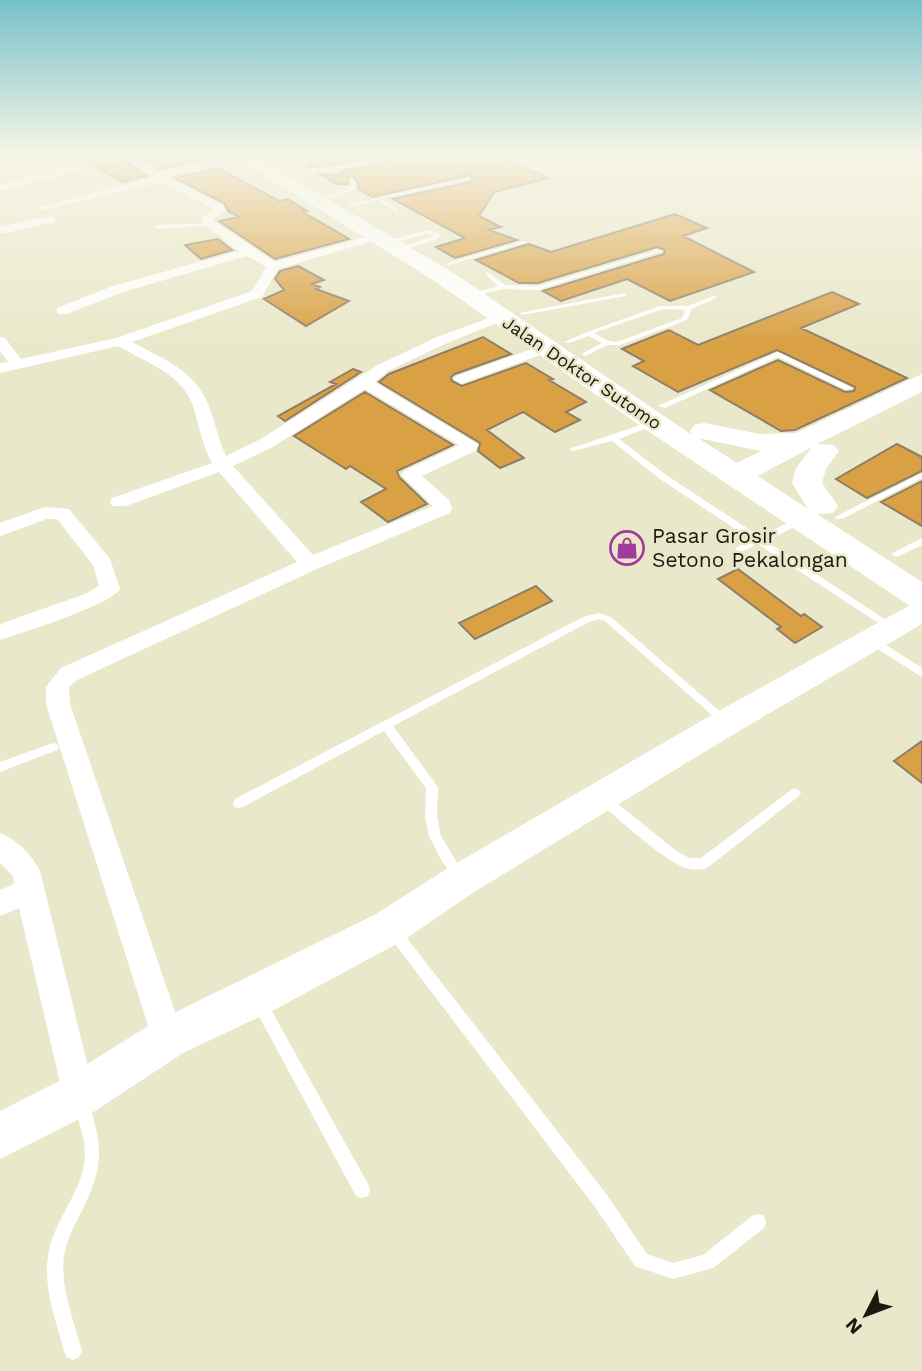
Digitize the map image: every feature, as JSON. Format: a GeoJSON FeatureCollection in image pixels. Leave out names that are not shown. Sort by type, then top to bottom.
{"type":"FeatureCollection","features":[{"type":"Feature","properties":{"kind":"highway","name":"Jalan Doktor Sutomo"},"geometry":{"type":"LineString","coordinates":[[370,218],[398,242],[487,286]]}},
{"type":"Feature","properties":{"kind":"highway","name":"Jalan Doktor Sutomo"},"geometry":{"type":"LineString","coordinates":[[398,242],[487,286],[512,316],[579,344],[658,414],[756,475],[922,570]]}},
{"type":"Feature","properties":{"kind":"highway","name":"Jalan Doktor Sutomo"},"geometry":{"type":"LineString","coordinates":[[579,344],[658,414],[704,431],[756,475]]}},
{"type":"Feature","properties":{"kind":"highway"},"geometry":{"type":"LineString","coordinates":[[756,475],[814,445],[922,382]]}},
{"type":"Feature","properties":{"kind":"highway"},"geometry":{"type":"LineString","coordinates":[[704,431],[746,443],[814,445],[922,402]]}},
{"type":"Feature","properties":{"kind":"highway"},"geometry":{"type":"LineString","coordinates":[[814,445],[807,483],[822,514]]}},
{"type":"Feature","properties":{"kind":"highway","name":"Jalan Doktor Sutomo"},"geometry":{"type":"LineString","coordinates":[[822,514],[922,598]]}},
{"type":"Feature","properties":{"kind":"street"},"geometry":{"type":"LineString","coordinates":[[208,218],[210,225],[273,266],[398,242]]}},
{"type":"Feature","properties":{"kind":"street"},"geometry":{"type":"LineString","coordinates":[[0,230],[51,220]]}},
{"type":"Feature","properties":{"kind":"street"},"geometry":{"type":"LineString","coordinates":[[62,311],[118,289],[248,252]]}},
{"type":"Feature","properties":{"kind":"street"},"geometry":{"type":"LineString","coordinates":[[0,368],[120,341],[249,299],[262,290],[273,266]]}},
{"type":"Feature","properties":{"kind":"street"},"geometry":{"type":"LineString","coordinates":[[119,502],[222,466],[265,444],[365,383],[383,368],[411,354],[512,316]]}},
{"type":"Feature","properties":{"kind":"street"},"geometry":{"type":"LineString","coordinates":[[0,341],[17,363]]}},
{"type":"Feature","properties":{"kind":"street"},"geometry":{"type":"LineString","coordinates":[[120,341],[183,378],[198,400],[213,452],[222,466],[310,564]]}},
{"type":"Feature","properties":{"kind":"street"},"geometry":{"type":"LineString","coordinates":[[461,379],[579,344]]}},
{"type":"Feature","properties":{"kind":"street"},"geometry":{"type":"LineString","coordinates":[[168,1038],[55,690],[59,682],[69,674],[310,564],[443,509],[442,504],[410,475],[470,445],[365,383]]}},
{"type":"Feature","properties":{"kind":"street"},"geometry":{"type":"LineString","coordinates":[[0,530],[45,513],[62,513],[103,564],[110,589],[0,632]]}},
{"type":"Feature","properties":{"kind":"street"},"geometry":{"type":"LineString","coordinates":[[0,1136],[79,1094],[168,1038],[257,996],[390,927],[461,880],[727,722],[895,627]]}},
{"type":"Feature","properties":{"kind":"street"},"geometry":{"type":"LineString","coordinates":[[0,845],[26,871],[14,897],[79,1094]]}},
{"type":"Feature","properties":{"kind":"lane"},"geometry":{"type":"LineString","coordinates":[[157,227],[210,225]]}},
{"type":"Feature","properties":{"kind":"lane"},"geometry":{"type":"LineString","coordinates":[[447,264],[525,242]]}},
{"type":"Feature","properties":{"kind":"lane"},"geometry":{"type":"LineString","coordinates":[[487,286],[538,288],[660,251]]}},
{"type":"Feature","properties":{"kind":"lane"},"geometry":{"type":"LineString","coordinates":[[512,316],[624,295]]}},
{"type":"Feature","properties":{"kind":"lane"},"geometry":{"type":"LineString","coordinates":[[579,344],[663,307],[689,308],[715,297]]}},
{"type":"Feature","properties":{"kind":"lane"},"geometry":{"type":"LineString","coordinates":[[579,344],[618,344],[685,319],[689,308]]}},
{"type":"Feature","properties":{"kind":"lane"},"geometry":{"type":"LineString","coordinates":[[573,449],[613,438],[778,354],[849,388]]}},
{"type":"Feature","properties":{"kind":"lane"},"geometry":{"type":"LineString","coordinates":[[613,438],[663,477],[895,627],[922,673]]}},
{"type":"Feature","properties":{"kind":"lane"},"geometry":{"type":"LineString","coordinates":[[740,549],[922,475]]}},
{"type":"Feature","properties":{"kind":"lane"},"geometry":{"type":"LineString","coordinates":[[896,554],[922,541]]}},
{"type":"Feature","properties":{"kind":"lane"},"geometry":{"type":"LineString","coordinates":[[239,803],[586,619],[599,616],[608,619],[727,722]]}},
{"type":"Feature","properties":{"kind":"lane"},"geometry":{"type":"LineString","coordinates":[[386,725],[432,787],[429,823],[438,846],[461,880]]}},
{"type":"Feature","properties":{"kind":"lane"},"geometry":{"type":"LineString","coordinates":[[0,767],[53,747]]}},
{"type":"Feature","properties":{"kind":"lane"},"geometry":{"type":"LineString","coordinates":[[601,797],[671,854],[687,863],[703,864],[795,793]]}},
{"type":"Feature","properties":{"kind":"lane"},"geometry":{"type":"LineString","coordinates":[[390,927],[601,1201],[641,1260],[673,1271],[707,1262],[758,1222]]}},
{"type":"Feature","properties":{"kind":"lane"},"geometry":{"type":"LineString","coordinates":[[257,996],[362,1190]]}},
{"type":"Feature","properties":{"kind":"lane"},"geometry":{"type":"LineString","coordinates":[[73,1351],[57,1284],[56,1256],[66,1224],[91,1169],[91,1134],[79,1094]]}},
{"type":"Feature","properties":{"kind":"building"},"geometry":{"type":"Polygon","coordinates":[[[234,218],[313,218],[349,239],[275,259],[219,221],[234,218]]]}},
{"type":"Feature","properties":{"kind":"building"},"geometry":{"type":"Polygon","coordinates":[[[428,218],[483,218],[501,227],[489,230],[517,240],[455,258],[436,247],[465,238],[428,218]]]}},
{"type":"Feature","properties":{"kind":"building"},"geometry":{"type":"Polygon","coordinates":[[[662,218],[684,218],[707,228],[683,236],[754,272],[670,301],[627,279],[561,301],[543,291],[664,254],[665,250],[657,247],[538,283],[519,283],[476,260],[529,244],[551,252],[662,218]]]}},
{"type":"Feature","properties":{"kind":"building"},"geometry":{"type":"Polygon","coordinates":[[[218,239],[232,250],[201,259],[185,245],[218,239]]]}},
{"type":"Feature","properties":{"kind":"building"},"geometry":{"type":"Polygon","coordinates":[[[298,266],[324,280],[312,284],[320,287],[316,289],[349,301],[306,326],[264,299],[284,290],[275,279],[280,271],[298,266]]]}},
{"type":"Feature","properties":{"kind":"building"},"geometry":{"type":"Polygon","coordinates":[[[832,292],[859,304],[801,328],[907,378],[795,430],[781,431],[710,390],[778,360],[845,392],[854,391],[855,387],[777,350],[678,392],[633,366],[644,361],[622,349],[669,330],[698,345],[832,292]]]}},
{"type":"Feature","properties":{"kind":"building"},"geometry":{"type":"Polygon","coordinates":[[[483,337],[511,354],[455,374],[451,377],[452,381],[462,386],[526,363],[586,402],[566,412],[580,420],[555,432],[523,412],[487,430],[524,458],[500,468],[478,451],[480,443],[379,382],[389,374],[483,337]]]}},
{"type":"Feature","properties":{"kind":"building"},"geometry":{"type":"Polygon","coordinates":[[[353,369],[361,372],[285,421],[278,416],[336,384],[330,382],[353,369]]]}},
{"type":"Feature","properties":{"kind":"building"},"geometry":{"type":"Polygon","coordinates":[[[365,392],[453,445],[397,471],[399,477],[427,504],[388,522],[361,502],[386,489],[350,466],[346,469],[294,436],[365,392]]]}},
{"type":"Feature","properties":{"kind":"building"},"geometry":{"type":"Polygon","coordinates":[[[897,444],[922,457],[922,471],[867,498],[836,479],[897,444]]]}},
{"type":"Feature","properties":{"kind":"building"},"geometry":{"type":"Polygon","coordinates":[[[922,481],[922,526],[881,502],[922,481]]]}},
{"type":"Feature","properties":{"kind":"building"},"geometry":{"type":"Polygon","coordinates":[[[738,569],[801,616],[804,614],[822,627],[795,643],[777,629],[781,627],[718,579],[738,569]]]}},
{"type":"Feature","properties":{"kind":"building"},"geometry":{"type":"Polygon","coordinates":[[[536,586],[552,601],[475,639],[459,623],[536,586]]]}},
{"type":"Feature","properties":{"kind":"building"},"geometry":{"type":"Polygon","coordinates":[[[922,741],[922,783],[894,761],[922,741]]]}},
{"type":"Feature","properties":{"kind":"place","name":"Pasar Grosir Setono Pekalongan"},"geometry":{"type":"Point","coordinates":[627,548]}}]}
